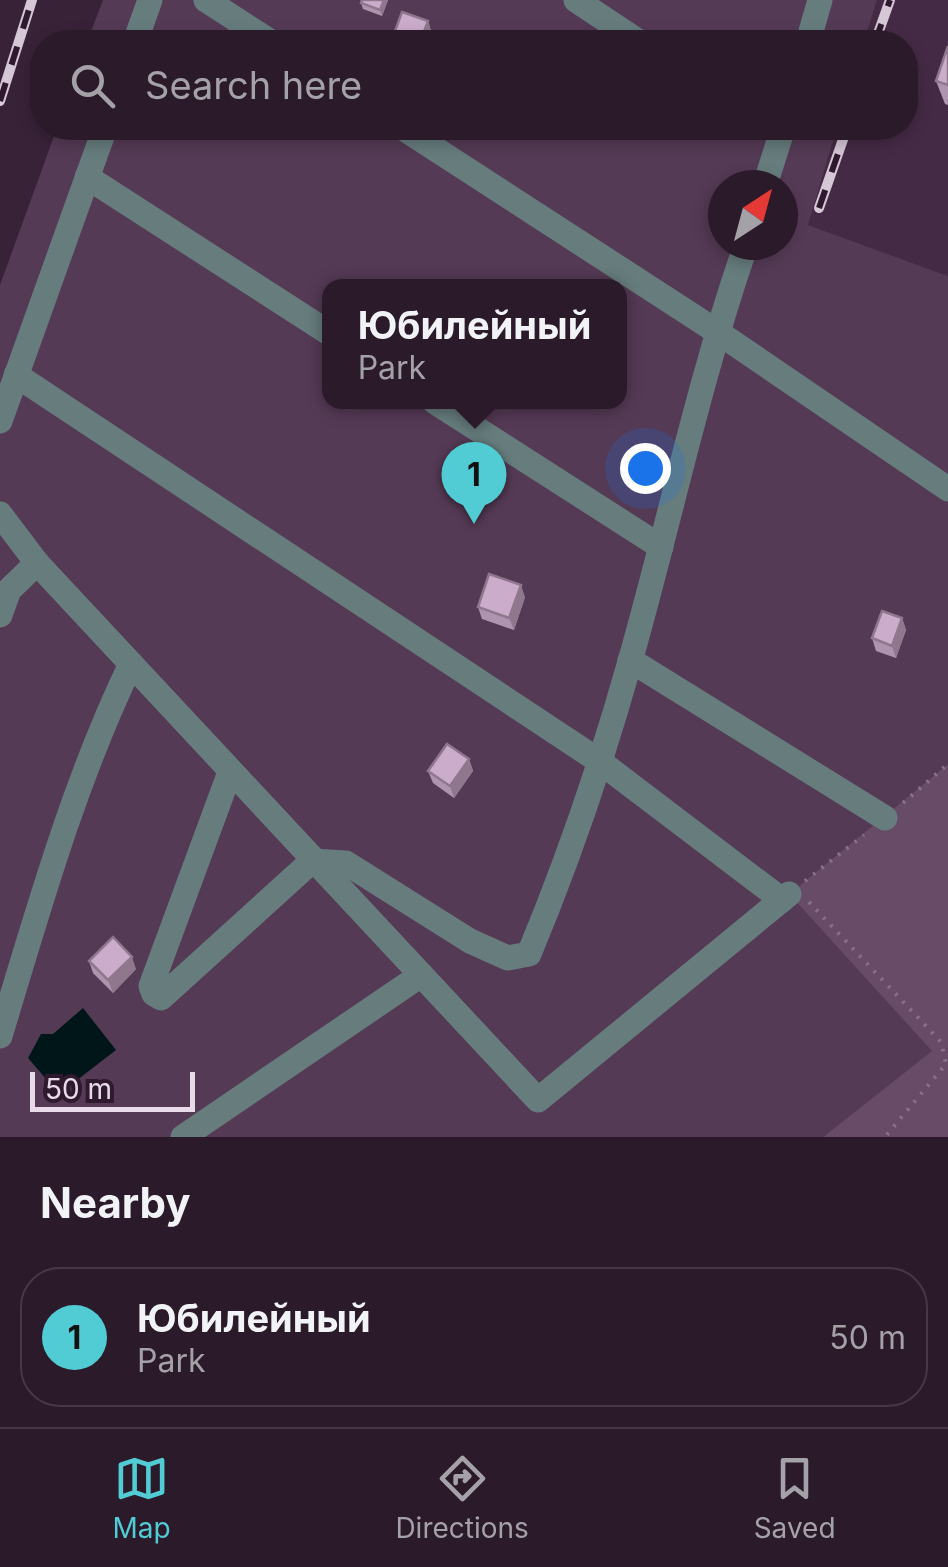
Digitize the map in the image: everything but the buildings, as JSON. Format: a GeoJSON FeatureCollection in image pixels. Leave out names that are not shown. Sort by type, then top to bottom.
{"type":"FeatureCollection","features":[{"type":"Feature","properties":{"kind":"street"},"geometry":{"type":"LineString","coordinates":[[139,30],[150,0]]}},
{"type":"Feature","properties":{"kind":"street"},"geometry":{"type":"LineString","coordinates":[[206,0],[252,30]]}},
{"type":"Feature","properties":{"kind":"street"},"geometry":{"type":"LineString","coordinates":[[576,0],[621,30]]}},
{"type":"Feature","properties":{"kind":"street"},"geometry":{"type":"LineString","coordinates":[[811,30],[820,0]]}},
{"type":"Feature","properties":{"kind":"street"},"geometry":{"type":"LineString","coordinates":[[0,422],[101,140]]}},
{"type":"Feature","properties":{"kind":"street"},"geometry":{"type":"LineString","coordinates":[[421,140],[716,331],[948,489]]}},
{"type":"Feature","properties":{"kind":"street"},"geometry":{"type":"LineString","coordinates":[[769,170],[774,140]]}},
{"type":"Feature","properties":{"kind":"street"},"geometry":{"type":"LineString","coordinates":[[87,177],[322,328]]}},
{"type":"Feature","properties":{"kind":"street"},"geometry":{"type":"LineString","coordinates":[[230,772],[151,986],[154,994],[161,998],[312,861],[346,863],[470,941],[508,958],[529,954],[599,761],[630,660],[716,331],[741,260]]}},
{"type":"Feature","properties":{"kind":"street"},"geometry":{"type":"LineString","coordinates":[[0,514],[37,564],[538,1100],[794,898],[599,761],[16,375]]}},
{"type":"Feature","properties":{"kind":"street"},"geometry":{"type":"LineString","coordinates":[[446,409],[661,547]]}},
{"type":"Feature","properties":{"kind":"street"},"geometry":{"type":"LineString","coordinates":[[0,615],[9,590],[37,564]]}},
{"type":"Feature","properties":{"kind":"street"},"geometry":{"type":"LineString","coordinates":[[630,660],[885,818]]}},
{"type":"Feature","properties":{"kind":"street"},"geometry":{"type":"LineString","coordinates":[[0,1036],[49,876],[108,711],[131,664]]}},
{"type":"Feature","properties":{"kind":"street"},"geometry":{"type":"LineString","coordinates":[[183,1137],[421,975]]}},
{"type":"Feature","properties":{"kind":"path"},"geometry":{"type":"LineString","coordinates":[[794,898],[941,1042],[946,1064],[886,1137]]}},
{"type":"Feature","properties":{"kind":"shaded area"},"geometry":{"type":"Polygon","coordinates":[[[103,0],[877,0],[868,30],[92,30],[103,0]]]}},
{"type":"Feature","properties":{"kind":"shaded area"},"geometry":{"type":"Polygon","coordinates":[[[877,0],[948,0],[948,276],[808,225],[833,140],[918,140],[918,30],[868,30],[877,0]]]}},
{"type":"Feature","properties":{"kind":"shaded area"},"geometry":{"type":"Polygon","coordinates":[[[53,140],[833,140],[808,225],[948,276],[948,764],[789,894],[933,1051],[823,1137],[0,1137],[0,285],[53,140]]]}},
{"type":"Feature","properties":{"kind":"shaded area"},"geometry":{"type":"Polygon","coordinates":[[[948,764],[948,1137],[823,1137],[932,1051],[789,894],[948,764]]]}},
{"type":"Feature","properties":{"kind":"shaded area"},"geometry":{"type":"Polygon","coordinates":[[[83,1008],[116,1050],[59,1094],[28,1058],[41,1034],[53,1034],[83,1008]]]}},
{"type":"Feature","properties":{"kind":"railway"},"geometry":{"type":"LineString","coordinates":[[0,101],[32,0]]}},
{"type":"Feature","properties":{"kind":"railway"},"geometry":{"type":"LineString","coordinates":[[879,30],[890,0]]}},
{"type":"Feature","properties":{"kind":"railway"},"geometry":{"type":"LineString","coordinates":[[819,208],[843,140]]}},
{"type":"Feature","properties":{"kind":"place","name":"Юбилейный"},"geometry":{"type":"Point","coordinates":[474,524]}}]}
